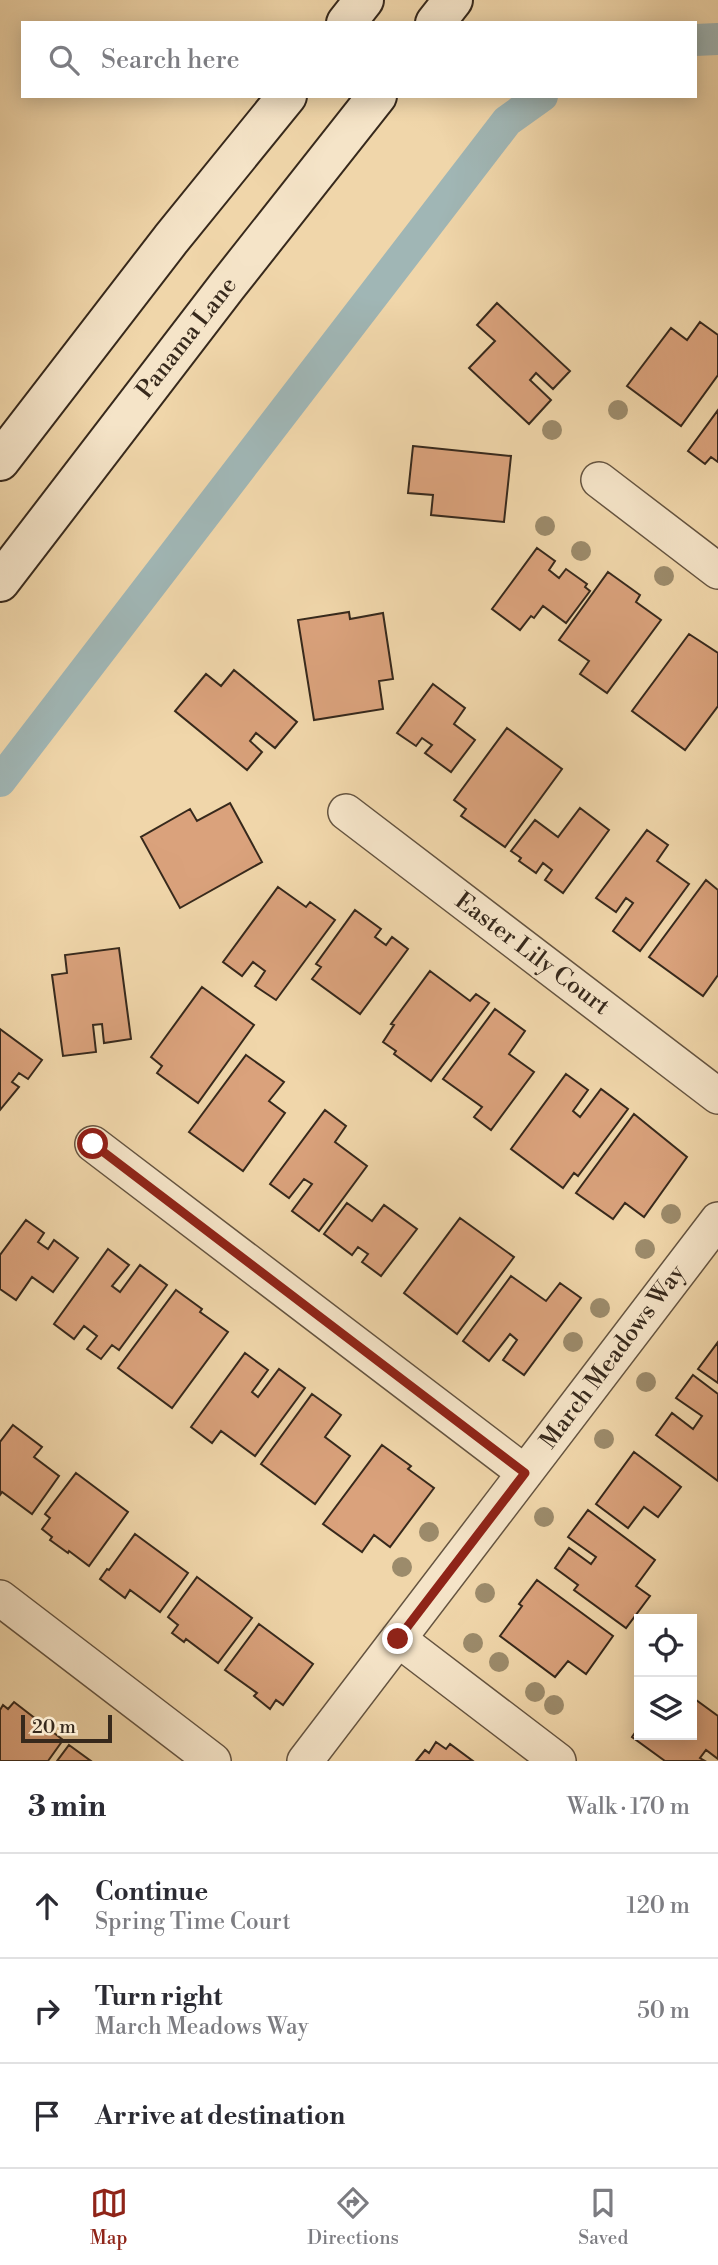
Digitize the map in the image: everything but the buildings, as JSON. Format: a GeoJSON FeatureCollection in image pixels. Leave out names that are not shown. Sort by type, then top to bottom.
{"type":"FeatureCollection","features":[{"type":"Feature","properties":{"kind":"main road"},"geometry":{"type":"LineString","coordinates":[[348,21],[365,0]]}},
{"type":"Feature","properties":{"kind":"main road"},"geometry":{"type":"LineString","coordinates":[[437,21],[453,0]]}},
{"type":"Feature","properties":{"kind":"main road"},"geometry":{"type":"LineString","coordinates":[[0,461],[171,239],[285,98]]}},
{"type":"Feature","properties":{"kind":"main road","name":"Panama Lane"},"geometry":{"type":"LineString","coordinates":[[0,582],[375,98]]}},
{"type":"Feature","properties":{"kind":"street"},"geometry":{"type":"LineString","coordinates":[[599,480],[718,571]]}},
{"type":"Feature","properties":{"kind":"street","name":"Easter Lily Court"},"geometry":{"type":"LineString","coordinates":[[346,812],[718,1096]]}},
{"type":"Feature","properties":{"kind":"street"},"geometry":{"type":"LineString","coordinates":[[93,1144],[525,1473]]}},
{"type":"Feature","properties":{"kind":"street","name":"March Meadows Way"},"geometry":{"type":"LineString","coordinates":[[305,1761],[718,1220]]}},
{"type":"Feature","properties":{"kind":"street"},"geometry":{"type":"LineString","coordinates":[[0,1598],[213,1761]]}},
{"type":"Feature","properties":{"kind":"street"},"geometry":{"type":"LineString","coordinates":[[398,1639],[558,1761]]}},
{"type":"Feature","properties":{"kind":"waterway"},"geometry":{"type":"LineString","coordinates":[[697,40],[718,39]]}},
{"type":"Feature","properties":{"kind":"waterway"},"geometry":{"type":"LineString","coordinates":[[0,781],[507,121],[539,98]]}},
{"type":"Feature","properties":{"kind":"route"},"geometry":{"type":"LineString","coordinates":[[93,1144],[525,1473],[398,1639]]}}]}
